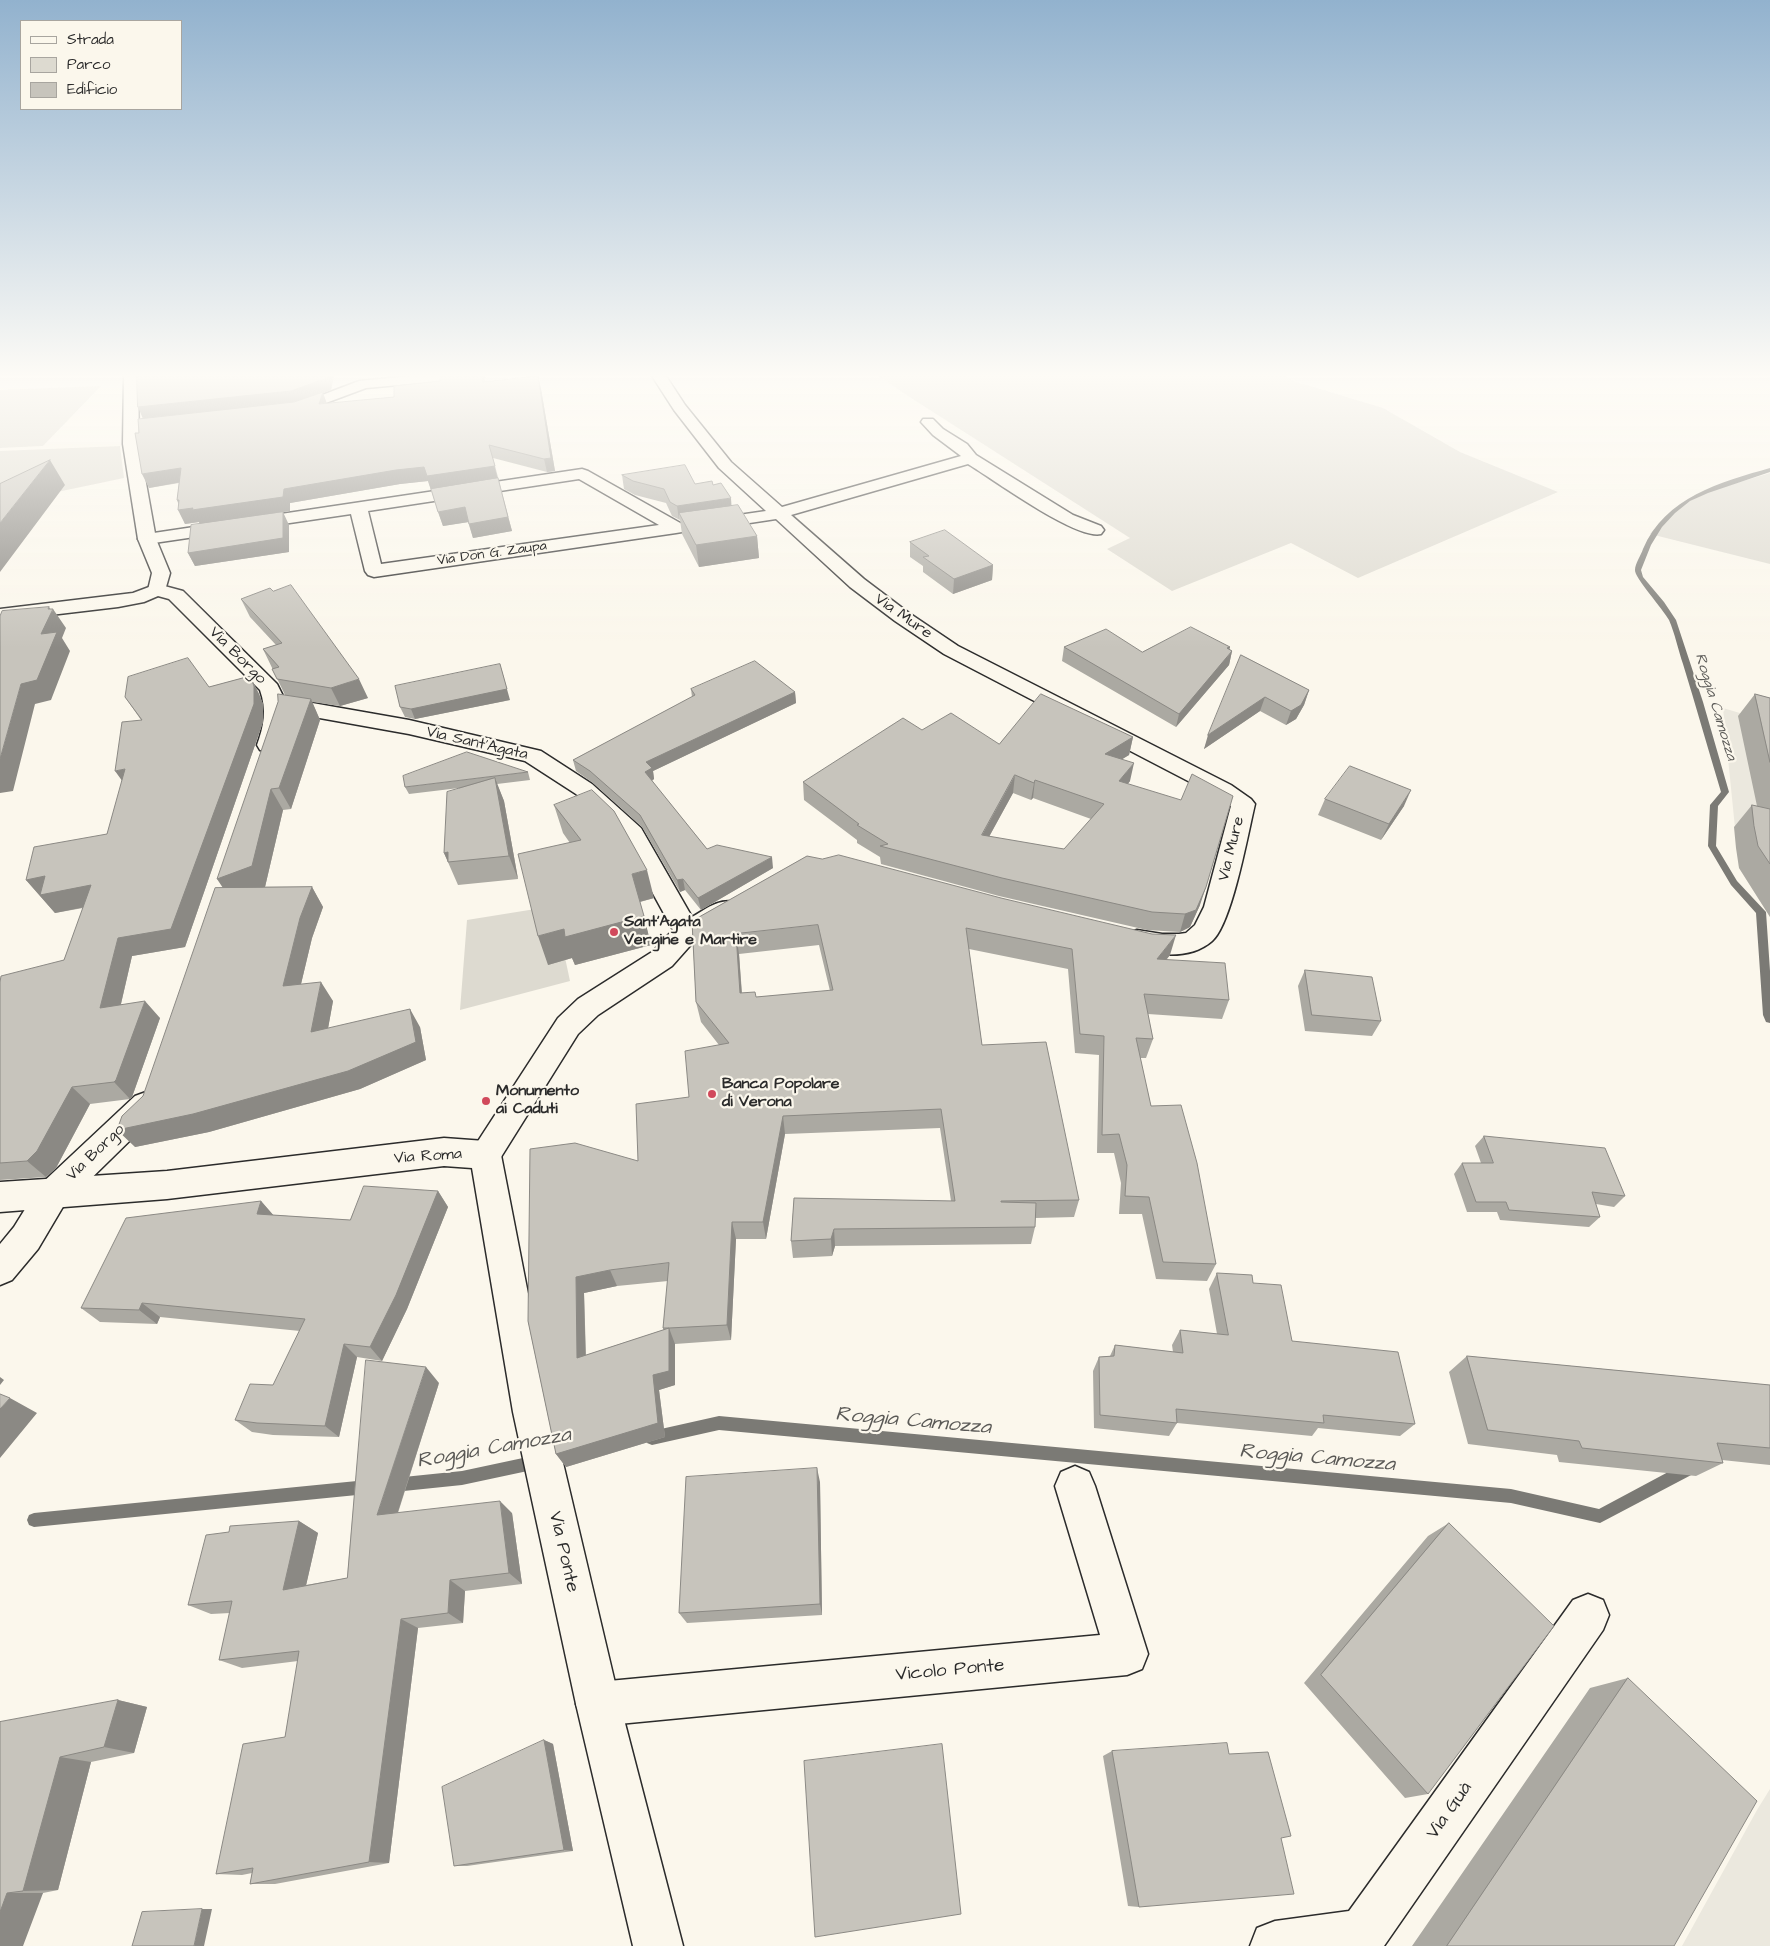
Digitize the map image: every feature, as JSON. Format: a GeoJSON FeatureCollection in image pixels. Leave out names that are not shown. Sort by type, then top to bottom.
{"type":"FeatureCollection","features":[{"type":"Feature","properties":{"kind":"street"},"geometry":{"type":"LineString","coordinates":[[0,636],[4,615],[137,598],[157,590],[161,572],[147,539],[135,467]]}},
{"type":"Feature","properties":{"kind":"street","name":"Via Mure"},"geometry":{"type":"LineString","coordinates":[[727,467],[777,514],[857,583],[951,650],[1214,786],[1243,804],[1217,907],[1212,920],[1202,934],[1182,944],[1147,942],[1119,936]]}},
{"type":"Feature","properties":{"kind":"street","name":"Via Don G. Zaupa"},"geometry":{"type":"LineString","coordinates":[[358,506],[374,571],[777,514],[940,467]]}},
{"type":"Feature","properties":{"kind":"street"},"geometry":{"type":"LineString","coordinates":[[984,467],[1067,519],[1095,530]]}},
{"type":"Feature","properties":{"kind":"street"},"geometry":{"type":"LineString","coordinates":[[147,539],[582,474],[676,528]]}},
{"type":"Feature","properties":{"kind":"street","name":"Via Borgo"},"geometry":{"type":"LineString","coordinates":[[157,590],[176,595],[270,688],[276,704],[276,722],[260,769]]}},
{"type":"Feature","properties":{"kind":"street","name":"Via Sant'Agata"},"geometry":{"type":"LineString","coordinates":[[276,704],[409,727],[533,756],[584,789],[632,834],[687,932]]}},
{"type":"Feature","properties":{"kind":"street","name":"Via Roma"},"geometry":{"type":"LineString","coordinates":[[0,1197],[198,1183],[444,1152],[485,1155],[568,1026],[588,1007],[662,959],[687,932],[746,898]]}},
{"type":"Feature","properties":{"kind":"street","name":"Via Borgo"},"geometry":{"type":"LineString","coordinates":[[0,1269],[26,1238],[52,1194],[147,1105],[153,1086]]}},
{"type":"Feature","properties":{"kind":"street","name":"Via Ponte"},"geometry":{"type":"LineString","coordinates":[[485,1155],[497,1212],[532,1412],[598,1704],[658,1946]]}},
{"type":"Feature","properties":{"kind":"street","name":"Vicolo Ponte"},"geometry":{"type":"LineString","coordinates":[[598,1704],[1127,1654],[1075,1486]]}},
{"type":"Feature","properties":{"kind":"street","name":"Via Guà"},"geometry":{"type":"LineString","coordinates":[[1275,1946],[1363,1934],[1588,1615]]}},
{"type":"Feature","properties":{"kind":"shaded area"},"geometry":{"type":"Polygon","coordinates":[[[1723,708],[1770,722],[1770,917],[1739,868],[1723,708]]]}},
{"type":"Feature","properties":{"kind":"shaded area"},"geometry":{"type":"Polygon","coordinates":[[[1770,1789],[1770,1946],[1682,1946],[1757,1810],[1770,1789]]]}},
{"type":"Feature","properties":{"kind":"green space"},"geometry":{"type":"Polygon","coordinates":[[[0,467],[123,467],[124,478],[0,504],[0,467]]]}},
{"type":"Feature","properties":{"kind":"green space"},"geometry":{"type":"Polygon","coordinates":[[[1019,467],[1496,467],[1558,492],[1358,578],[1291,543],[1172,591],[1107,549],[1130,538],[1019,467]]]}},
{"type":"Feature","properties":{"kind":"green space"},"geometry":{"type":"Polygon","coordinates":[[[1770,473],[1770,564],[1650,534],[1666,517],[1689,501],[1715,490],[1770,473]]]}},
{"type":"Feature","properties":{"kind":"green space"},"geometry":{"type":"Polygon","coordinates":[[[554,906],[570,981],[460,1010],[467,920],[554,906]]]}},
{"type":"Feature","properties":{"kind":"building"},"geometry":{"type":"Polygon","coordinates":[[[36,467],[45,467],[0,523],[0,484],[36,467]]]}},
{"type":"Feature","properties":{"kind":"building"},"geometry":{"type":"Polygon","coordinates":[[[141,467],[489,467],[427,476],[424,467],[396,470],[284,489],[283,497],[192,510],[193,508],[178,510],[179,500],[177,500],[181,468],[142,474],[141,467]]]}},
{"type":"Feature","properties":{"kind":"building"},"geometry":{"type":"Polygon","coordinates":[[[674,467],[686,467],[695,484],[712,481],[713,485],[721,483],[731,498],[677,506],[670,502],[664,489],[633,481],[622,475],[674,467]]]}},
{"type":"Feature","properties":{"kind":"building"},"geometry":{"type":"Polygon","coordinates":[[[498,478],[508,517],[469,524],[465,507],[438,512],[431,489],[498,478]]]}},
{"type":"Feature","properties":{"kind":"building"},"geometry":{"type":"Polygon","coordinates":[[[738,505],[757,536],[696,545],[679,513],[738,505]]]}},
{"type":"Feature","properties":{"kind":"building"},"geometry":{"type":"Polygon","coordinates":[[[283,512],[283,538],[188,553],[191,525],[283,512]]]}},
{"type":"Feature","properties":{"kind":"building"},"geometry":{"type":"Polygon","coordinates":[[[945,530],[993,565],[954,579],[923,557],[929,556],[910,542],[945,530]]]}},
{"type":"Feature","properties":{"kind":"building"},"geometry":{"type":"Polygon","coordinates":[[[291,585],[359,679],[331,688],[277,679],[272,669],[279,667],[263,649],[282,643],[241,599],[270,588],[273,591],[291,585]]]}},
{"type":"Feature","properties":{"kind":"building"},"geometry":{"type":"Polygon","coordinates":[[[49,607],[48,609],[53,609],[41,634],[57,632],[37,680],[21,684],[0,759],[0,616],[2,611],[49,607]]]}},
{"type":"Feature","properties":{"kind":"building"},"geometry":{"type":"Polygon","coordinates":[[[1191,627],[1230,647],[1227,648],[1232,651],[1179,714],[1064,647],[1106,629],[1142,652],[1191,627]]]}},
{"type":"Feature","properties":{"kind":"building"},"geometry":{"type":"Polygon","coordinates":[[[1241,655],[1309,690],[1301,705],[1291,711],[1265,697],[1208,735],[1241,655]]]}},
{"type":"Feature","properties":{"kind":"building"},"geometry":{"type":"Polygon","coordinates":[[[188,658],[209,687],[250,676],[254,686],[254,704],[171,929],[118,938],[100,1008],[145,1001],[116,1080],[114,1082],[72,1087],[37,1151],[27,1161],[0,1163],[1,976],[64,960],[91,885],[40,895],[45,876],[26,880],[34,847],[107,834],[125,769],[115,771],[122,722],[142,720],[125,697],[128,677],[188,658]]]}},
{"type":"Feature","properties":{"kind":"building"},"geometry":{"type":"Polygon","coordinates":[[[755,661],[795,692],[646,762],[652,768],[645,772],[707,849],[717,845],[772,857],[698,898],[683,879],[677,880],[640,815],[590,771],[573,760],[695,695],[691,689],[755,661]]]}},
{"type":"Feature","properties":{"kind":"building"},"geometry":{"type":"Polygon","coordinates":[[[500,664],[507,689],[411,709],[400,707],[395,686],[500,664]]]}},
{"type":"Feature","properties":{"kind":"building"},"geometry":{"type":"Polygon","coordinates":[[[278,694],[311,699],[279,788],[271,789],[252,866],[217,879],[278,702],[278,694]]]}},
{"type":"Feature","properties":{"kind":"building"},"geometry":{"type":"Polygon","coordinates":[[[1041,694],[1133,737],[1105,754],[1134,763],[1119,781],[1181,800],[1192,774],[1233,796],[1206,887],[1196,910],[1185,914],[1152,912],[1002,878],[880,846],[888,844],[857,825],[859,824],[803,782],[903,718],[922,730],[951,713],[999,744],[1041,694]],[[1015,775],[982,835],[1064,849],[1104,804],[1035,780],[1034,783],[1015,775]]]}},
{"type":"Feature","properties":{"kind":"building"},"geometry":{"type":"Polygon","coordinates":[[[1755,694],[1770,698],[1770,762],[1755,694]]]}},
{"type":"Feature","properties":{"kind":"building"},"geometry":{"type":"Polygon","coordinates":[[[467,752],[528,772],[405,787],[403,776],[467,752]]]}},
{"type":"Feature","properties":{"kind":"building"},"geometry":{"type":"Polygon","coordinates":[[[1350,766],[1411,790],[1389,824],[1325,799],[1350,766]]]}},
{"type":"Feature","properties":{"kind":"building"},"geometry":{"type":"Polygon","coordinates":[[[495,778],[509,856],[448,862],[448,852],[444,853],[447,792],[495,778]]]}},
{"type":"Feature","properties":{"kind":"building"},"geometry":{"type":"Polygon","coordinates":[[[592,790],[614,811],[647,870],[632,874],[644,916],[565,937],[564,929],[538,936],[518,854],[581,840],[554,805],[592,790]]]}},
{"type":"Feature","properties":{"kind":"building"},"geometry":{"type":"Polygon","coordinates":[[[1752,805],[1770,809],[1770,864],[1758,846],[1752,805]]]}},
{"type":"Feature","properties":{"kind":"building"},"geometry":{"type":"Polygon","coordinates":[[[839,855],[1001,898],[1152,934],[1176,935],[1157,959],[1225,963],[1229,1000],[1144,994],[1153,1039],[1136,1038],[1151,1106],[1181,1105],[1197,1163],[1216,1264],[1163,1262],[1149,1197],[1125,1196],[1127,1165],[1119,1134],[1102,1135],[1104,1036],[1080,1034],[1072,949],[966,928],[982,1045],[1046,1042],[1079,1200],[1001,1201],[1036,1203],[1035,1227],[834,1229],[831,1239],[791,1241],[794,1198],[955,1201],[941,1109],[783,1116],[763,1222],[732,1222],[727,1325],[669,1328],[669,1371],[653,1375],[658,1423],[556,1454],[528,1321],[530,1149],[575,1143],[638,1161],[636,1104],[689,1097],[685,1051],[729,1043],[696,1002],[692,921],[807,856],[822,859],[839,855]],[[818,925],[736,934],[740,993],[755,992],[756,997],[833,990],[818,925]],[[669,1263],[610,1270],[576,1277],[577,1358],[669,1328],[663,1328],[669,1263]]]}},
{"type":"Feature","properties":{"kind":"building"},"geometry":{"type":"Polygon","coordinates":[[[312,887],[300,918],[283,986],[321,982],[311,1032],[410,1009],[416,1042],[348,1071],[193,1114],[117,1130],[122,1116],[143,1096],[215,888],[312,887]]]}},
{"type":"Feature","properties":{"kind":"building"},"geometry":{"type":"Polygon","coordinates":[[[1305,970],[1372,977],[1381,1021],[1312,1015],[1305,970]]]}},
{"type":"Feature","properties":{"kind":"building"},"geometry":{"type":"Polygon","coordinates":[[[1484,1136],[1605,1148],[1625,1196],[1592,1192],[1600,1217],[1509,1210],[1506,1202],[1476,1202],[1462,1163],[1493,1163],[1484,1136]]]}},
{"type":"Feature","properties":{"kind":"building"},"geometry":{"type":"Polygon","coordinates":[[[364,1186],[438,1191],[396,1295],[370,1347],[344,1344],[325,1426],[257,1423],[235,1420],[250,1384],[273,1385],[305,1319],[142,1303],[139,1310],[81,1308],[126,1218],[261,1201],[257,1214],[350,1220],[364,1186]]]}},
{"type":"Feature","properties":{"kind":"building"},"geometry":{"type":"Polygon","coordinates":[[[1217,1273],[1252,1275],[1253,1283],[1281,1285],[1292,1341],[1398,1352],[1415,1424],[1323,1415],[1324,1423],[1176,1409],[1177,1423],[1100,1415],[1099,1357],[1114,1356],[1115,1345],[1183,1353],[1180,1330],[1228,1335],[1217,1273]]]}},
{"type":"Feature","properties":{"kind":"building"},"geometry":{"type":"Polygon","coordinates":[[[1467,1356],[1770,1385],[1770,1448],[1717,1443],[1723,1463],[1582,1448],[1579,1441],[1488,1430],[1467,1356]]]}},
{"type":"Feature","properties":{"kind":"building"},"geometry":{"type":"Polygon","coordinates":[[[366,1360],[426,1367],[377,1515],[500,1501],[509,1573],[450,1580],[448,1613],[401,1619],[369,1862],[250,1884],[253,1868],[216,1874],[243,1744],[285,1737],[299,1651],[219,1660],[232,1601],[188,1605],[206,1535],[229,1532],[230,1526],[299,1521],[283,1590],[347,1578],[366,1360]]]}},
{"type":"Feature","properties":{"kind":"building"},"geometry":{"type":"Polygon","coordinates":[[[0,1394],[10,1398],[0,1409],[0,1394]]]}},
{"type":"Feature","properties":{"kind":"building"},"geometry":{"type":"Polygon","coordinates":[[[817,1468],[820,1604],[679,1613],[686,1477],[817,1468]]]}},
{"type":"Feature","properties":{"kind":"building"},"geometry":{"type":"Polygon","coordinates":[[[1449,1523],[1554,1626],[1428,1794],[1321,1675],[1449,1523]]]}},
{"type":"Feature","properties":{"kind":"building"},"geometry":{"type":"Polygon","coordinates":[[[1628,1678],[1757,1801],[1674,1946],[1447,1946],[1628,1678]]]}},
{"type":"Feature","properties":{"kind":"building"},"geometry":{"type":"Polygon","coordinates":[[[118,1700],[104,1747],[60,1757],[23,1891],[7,1893],[0,1912],[0,1722],[118,1700]]]}},
{"type":"Feature","properties":{"kind":"building"},"geometry":{"type":"Polygon","coordinates":[[[544,1740],[564,1850],[454,1866],[442,1787],[544,1740]]]}},
{"type":"Feature","properties":{"kind":"building"},"geometry":{"type":"Polygon","coordinates":[[[1227,1743],[1229,1754],[1268,1752],[1291,1836],[1281,1838],[1294,1894],[1139,1907],[1112,1751],[1227,1743]]]}},
{"type":"Feature","properties":{"kind":"building"},"geometry":{"type":"Polygon","coordinates":[[[942,1744],[961,1914],[815,1937],[804,1761],[942,1744]]]}},
{"type":"Feature","properties":{"kind":"building"},"geometry":{"type":"Polygon","coordinates":[[[202,1909],[194,1946],[132,1946],[142,1912],[202,1909]]]}},
{"type":"Feature","properties":{"kind":"waterway","name":"Roggia Camozza"},"geometry":{"type":"LineString","coordinates":[[1770,470],[1705,491],[1673,511],[1660,526],[1648,545],[1638,570],[1640,577],[1662,603],[1672,620],[1699,702],[1725,792],[1714,805],[1712,846],[1734,883],[1761,912],[1768,1015],[1770,1019]]}},
{"type":"Feature","properties":{"kind":"waterway","name":"Roggia Camozza"},"geometry":{"type":"LineString","coordinates":[[652,1438],[719,1423],[1511,1496],[1600,1516],[1690,1468]]}},
{"type":"Feature","properties":{"kind":"waterway","name":"Roggia Camozza"},"geometry":{"type":"LineString","coordinates":[[394,1485],[462,1478],[537,1462]]}},
{"type":"Feature","properties":{"kind":"waterway","name":"Roggia Camozza"},"geometry":{"type":"LineString","coordinates":[[34,1520],[367,1487]]}},
{"type":"Feature","properties":{"kind":"place","name":"Sant'Agata Vergine e Martire"},"geometry":{"type":"Point","coordinates":[614,932]}},
{"type":"Feature","properties":{"kind":"place","name":"Banca Popolare di Verona"},"geometry":{"type":"Point","coordinates":[712,1094]}},
{"type":"Feature","properties":{"kind":"place","name":"Monumento ai Caduti"},"geometry":{"type":"Point","coordinates":[486,1101]}}]}
